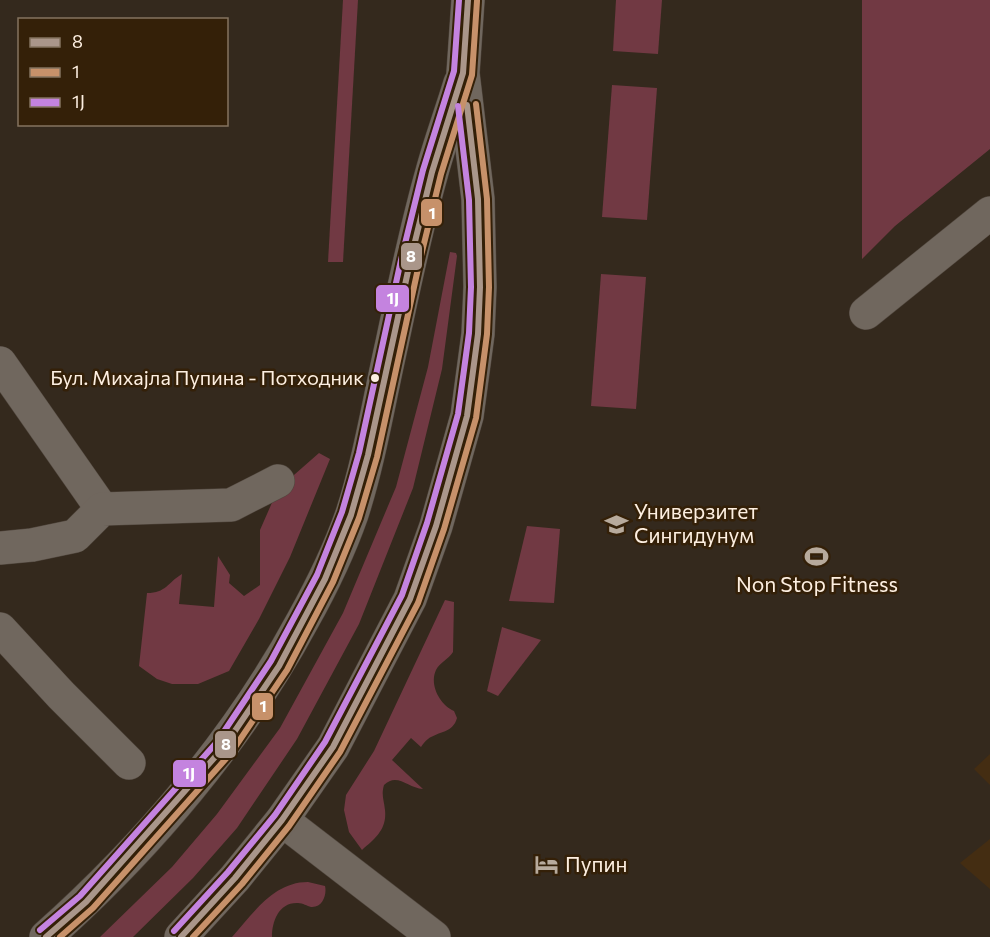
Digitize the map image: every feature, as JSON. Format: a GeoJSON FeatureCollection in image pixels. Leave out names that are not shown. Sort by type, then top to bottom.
{"type":"FeatureCollection","features":[{"type":"Feature","properties":{"kind":"main road"},"geometry":{"type":"LineString","coordinates":[[181,937],[235,878],[282,820],[333,747],[410,598],[436,526],[467,417],[478,334],[480,287],[478,199],[463,73],[468,0]]}},
{"type":"Feature","properties":{"kind":"main road"},"geometry":{"type":"LineString","coordinates":[[46,937],[86,902],[224,747],[279,666],[326,579],[351,515],[368,454],[432,172],[463,73]]}},
{"type":"Feature","properties":{"kind":"main road"},"geometry":{"type":"LineString","coordinates":[[866,313],[990,213]]}},
{"type":"Feature","properties":{"kind":"main road"},"geometry":{"type":"LineString","coordinates":[[0,363],[102,509]]}},
{"type":"Feature","properties":{"kind":"main road"},"geometry":{"type":"LineString","coordinates":[[0,548],[32,545],[75,536],[102,509],[231,505],[278,481]]}},
{"type":"Feature","properties":{"kind":"main road"},"geometry":{"type":"LineString","coordinates":[[0,629],[61,695],[129,763]]}},
{"type":"Feature","properties":{"kind":"main road"},"geometry":{"type":"LineString","coordinates":[[282,820],[434,937]]}},
{"type":"Feature","properties":{"kind":"shaded area"},"geometry":{"type":"Polygon","coordinates":[[[343,0],[358,0],[343,262],[328,262],[343,0]]]}},
{"type":"Feature","properties":{"kind":"shaded area"},"geometry":{"type":"Polygon","coordinates":[[[616,0],[662,0],[658,54],[613,51],[616,0]]]}},
{"type":"Feature","properties":{"kind":"shaded area"},"geometry":{"type":"Polygon","coordinates":[[[862,0],[990,0],[990,149],[895,226],[862,259],[862,0]]]}},
{"type":"Feature","properties":{"kind":"shaded area"},"geometry":{"type":"Polygon","coordinates":[[[612,85],[657,88],[647,220],[602,217],[612,85]]]}},
{"type":"Feature","properties":{"kind":"shaded area"},"geometry":{"type":"Polygon","coordinates":[[[450,252],[456,253],[457,256],[442,369],[413,488],[359,624],[297,739],[237,828],[193,878],[133,937],[100,937],[172,867],[217,814],[280,728],[343,613],[396,487],[428,367],[450,252]]]}},
{"type":"Feature","properties":{"kind":"shaded area"},"geometry":{"type":"Polygon","coordinates":[[[601,274],[646,277],[636,409],[591,406],[601,274]]]}},
{"type":"Feature","properties":{"kind":"shaded area"},"geometry":{"type":"Polygon","coordinates":[[[319,453],[330,459],[290,557],[259,619],[229,671],[198,684],[172,684],[157,679],[139,666],[147,593],[162,589],[182,574],[179,604],[214,607],[218,556],[230,575],[229,583],[244,596],[260,585],[260,530],[278,489],[319,453]]]}},
{"type":"Feature","properties":{"kind":"shaded area"},"geometry":{"type":"Polygon","coordinates":[[[527,526],[560,529],[554,603],[509,601],[527,526]]]}},
{"type":"Feature","properties":{"kind":"shaded area"},"geometry":{"type":"Polygon","coordinates":[[[445,600],[454,602],[453,652],[436,670],[434,682],[440,699],[454,711],[457,718],[452,726],[432,736],[421,747],[411,738],[392,760],[423,789],[398,780],[389,781],[384,785],[384,823],[376,837],[362,850],[349,832],[344,810],[346,795],[374,751],[445,600]]]}},
{"type":"Feature","properties":{"kind":"shaded area"},"geometry":{"type":"Polygon","coordinates":[[[502,627],[541,640],[498,696],[487,691],[502,627]]]}},
{"type":"Feature","properties":{"kind":"shaded area"},"geometry":{"type":"Polygon","coordinates":[[[990,754],[990,785],[974,769],[990,754]]]}},
{"type":"Feature","properties":{"kind":"shaded area"},"geometry":{"type":"Polygon","coordinates":[[[990,839],[990,889],[960,863],[990,839]]]}},
{"type":"Feature","properties":{"kind":"shaded area"},"geometry":{"type":"Polygon","coordinates":[[[308,882],[325,886],[325,896],[319,905],[311,907],[298,903],[281,909],[273,925],[272,937],[232,937],[256,909],[274,893],[296,883],[308,882]]]}},
{"type":"Feature","properties":{"kind":"transit line","name":"1J"},"geometry":{"type":"LineString","coordinates":[[40,930],[80,896],[217,742],[271,661],[317,575],[342,512],[359,453],[423,170],[454,71],[459,0]]}},
{"type":"Feature","properties":{"kind":"transit line","name":"8"},"geometry":{"type":"LineString","coordinates":[[46,937],[86,902],[224,747],[279,666],[325,579],[351,515],[368,455],[432,172],[463,73],[468,0]]}},
{"type":"Feature","properties":{"kind":"transit line","name":"1"},"geometry":{"type":"LineString","coordinates":[[60,937],[93,908],[231,753],[287,670],[333,582],[359,518],[377,457],[441,174],[472,75],[477,1]]}},
{"type":"Feature","properties":{"kind":"transit line","name":"1"},"geometry":{"type":"LineString","coordinates":[[193,937],[242,884],[289,826],[340,752],[418,603],[444,529],[476,418],[487,334],[489,287],[487,199],[476,104]]}},
{"type":"Feature","properties":{"kind":"transit line","name":"8"},"geometry":{"type":"LineString","coordinates":[[181,937],[235,878],[282,820],[333,747],[410,599],[436,526],[467,416],[478,334],[480,287],[478,199],[467,105]]}},
{"type":"Feature","properties":{"kind":"transit line","name":"1J"},"geometry":{"type":"LineString","coordinates":[[174,931],[228,872],[275,815],[325,742],[402,595],[427,523],[458,414],[469,333],[471,287],[469,200],[458,106]]}},
{"type":"Feature","properties":{"kind":"place","name":"Бул. Михајла Пупина - Потходник"},"geometry":{"type":"Point","coordinates":[375,378]}},
{"type":"Feature","properties":{"kind":"place","name":"Универзитет Сингидунум"},"geometry":{"type":"Point","coordinates":[616,524]}},
{"type":"Feature","properties":{"kind":"place","name":"Non Stop Fitness"},"geometry":{"type":"Point","coordinates":[817,557]}},
{"type":"Feature","properties":{"kind":"place","name":"Пупин"},"geometry":{"type":"Point","coordinates":[547,865]}}]}
